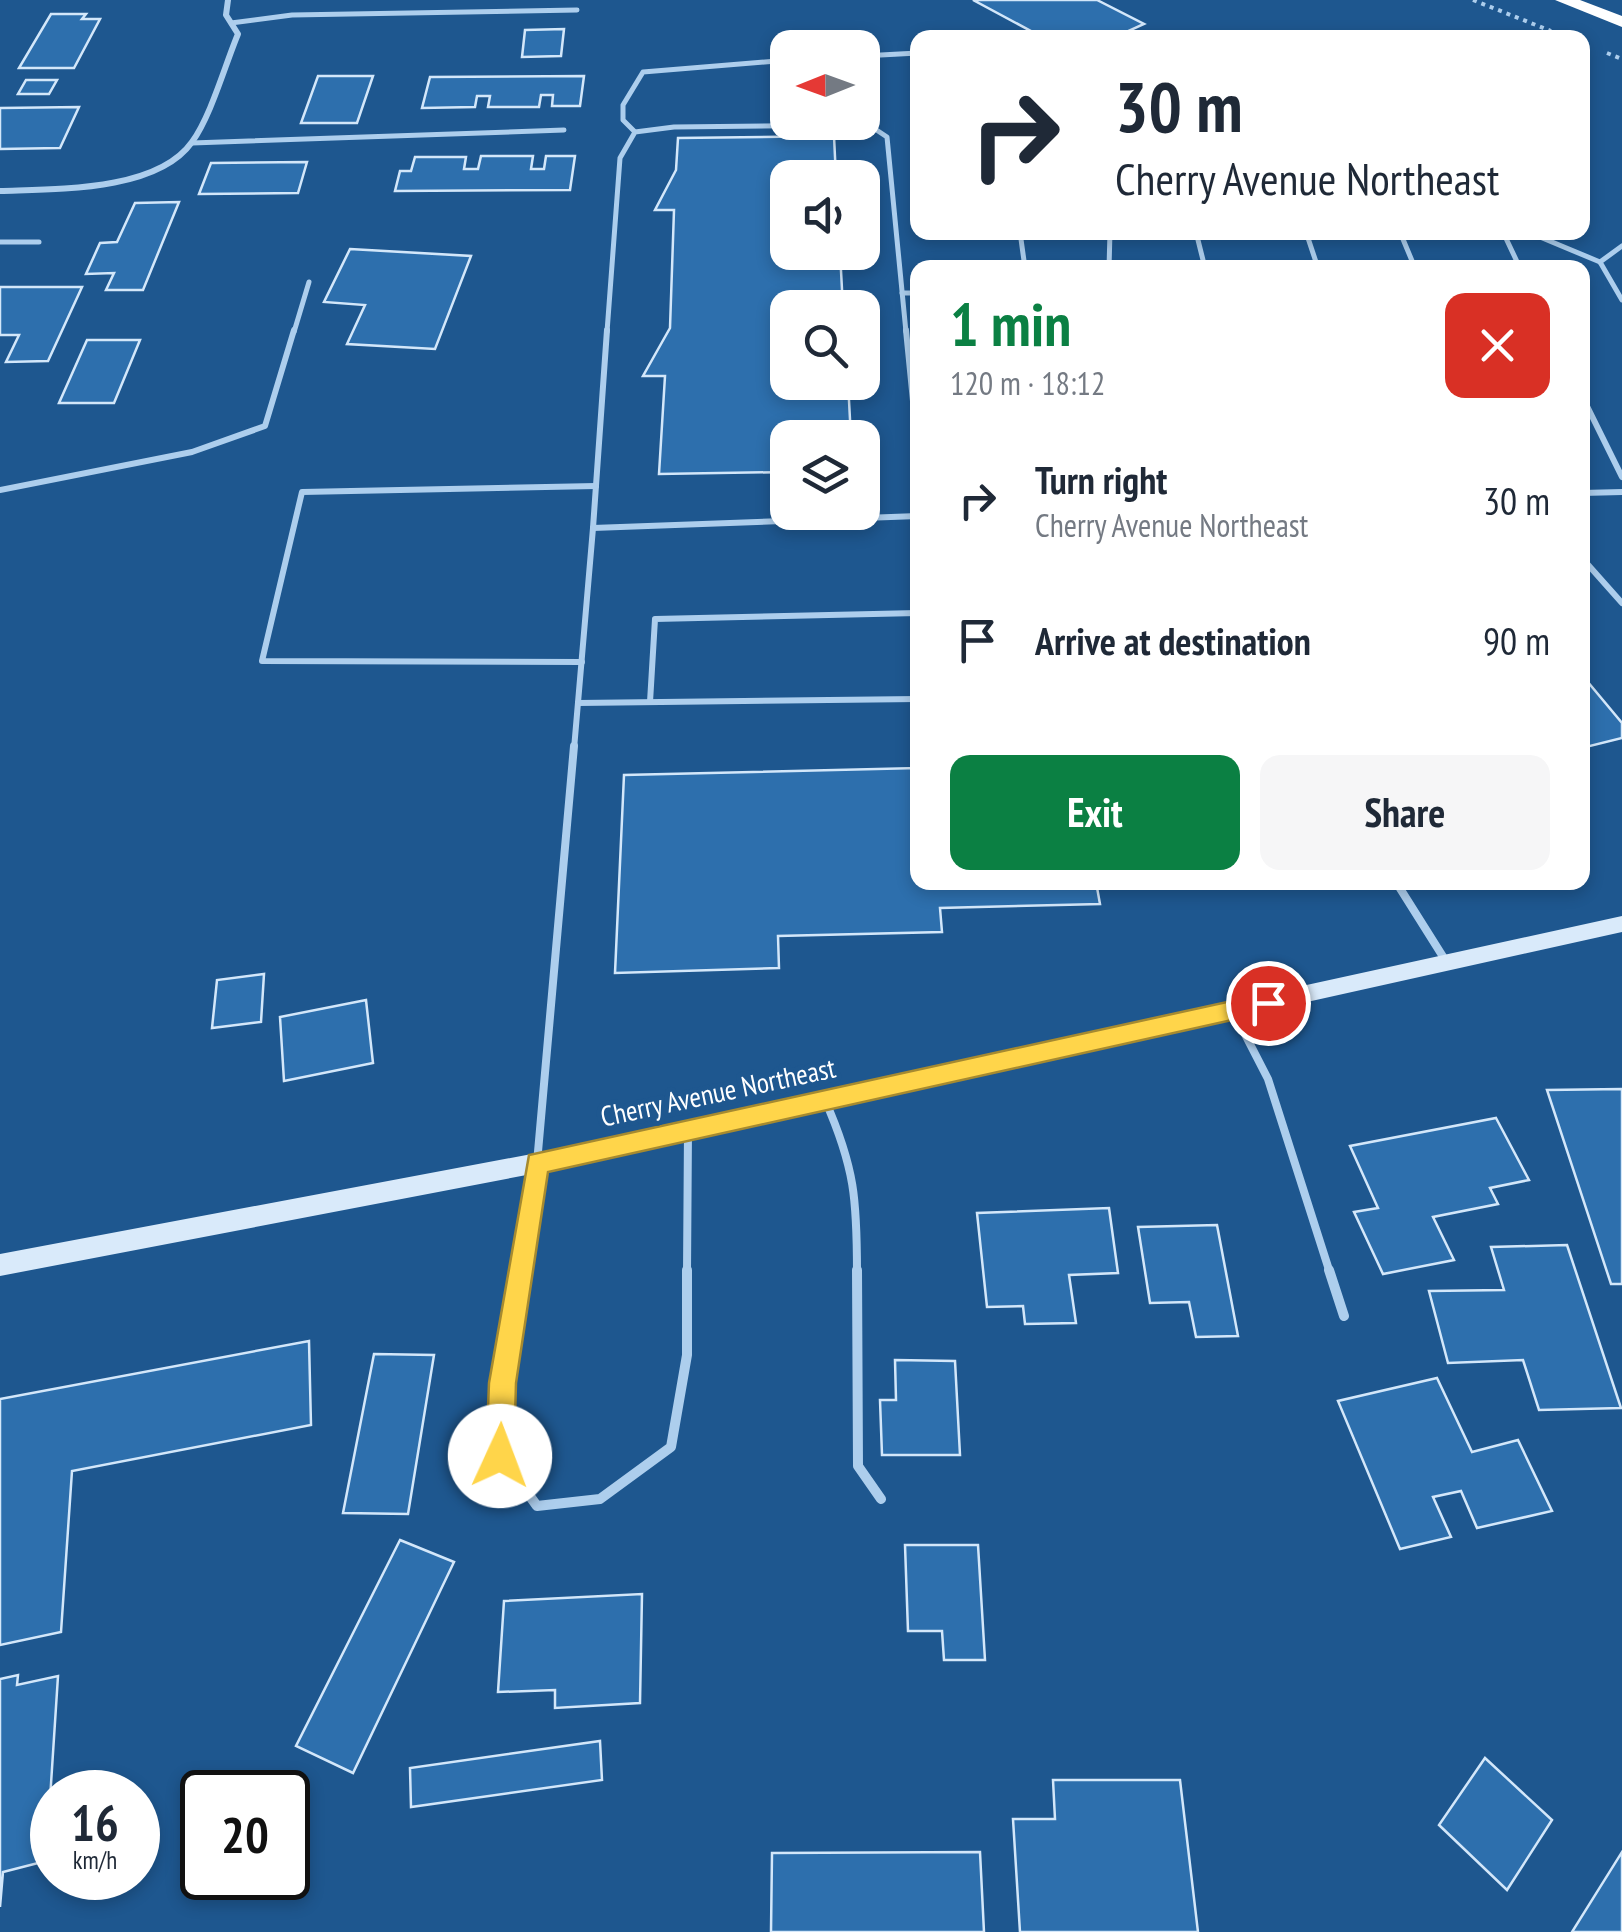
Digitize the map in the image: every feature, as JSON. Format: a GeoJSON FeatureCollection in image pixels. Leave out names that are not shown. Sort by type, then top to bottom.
{"type":"FeatureCollection","features":[{"type":"Feature","properties":{"kind":"highway"},"geometry":{"type":"LineString","coordinates":[[1564,0],[1622,22]]}},
{"type":"Feature","properties":{"kind":"main road","name":"Cherry Avenue Northeast"},"geometry":{"type":"LineString","coordinates":[[0,1265],[537,1163],[1622,924]]}},
{"type":"Feature","properties":{"kind":"street"},"geometry":{"type":"LineString","coordinates":[[0,191],[115,183],[157,168],[192,143],[238,34],[226,15],[228,0]]}},
{"type":"Feature","properties":{"kind":"lane"},"geometry":{"type":"LineString","coordinates":[[231,23],[292,15],[577,10]]}},
{"type":"Feature","properties":{"kind":"lane"},"geometry":{"type":"LineString","coordinates":[[880,55],[910,53]]}},
{"type":"Feature","properties":{"kind":"lane"},"geometry":{"type":"LineString","coordinates":[[635,132],[623,120],[624,104],[643,72],[770,61]]}},
{"type":"Feature","properties":{"kind":"lane"},"geometry":{"type":"LineString","coordinates":[[635,132],[674,126],[869,125],[887,138],[910,373]]}},
{"type":"Feature","properties":{"kind":"lane"},"geometry":{"type":"LineString","coordinates":[[192,143],[366,141],[408,133],[564,130]]}},
{"type":"Feature","properties":{"kind":"lane"},"geometry":{"type":"LineString","coordinates":[[635,132],[620,158],[582,662],[537,1163],[503,1383],[500,1456],[537,1506],[600,1499],[671,1446],[687,1355],[688,1130]]}},
{"type":"Feature","properties":{"kind":"lane"},"geometry":{"type":"LineString","coordinates":[[1547,240],[1600,262],[1622,300]]}},
{"type":"Feature","properties":{"kind":"lane"},"geometry":{"type":"LineString","coordinates":[[0,242],[40,242]]}},
{"type":"Feature","properties":{"kind":"lane"},"geometry":{"type":"LineString","coordinates":[[1600,262],[1622,246]]}},
{"type":"Feature","properties":{"kind":"lane"},"geometry":{"type":"LineString","coordinates":[[0,490],[192,452],[265,426],[309,282]]}},
{"type":"Feature","properties":{"kind":"lane"},"geometry":{"type":"LineString","coordinates":[[902,294],[910,294]]}},
{"type":"Feature","properties":{"kind":"lane"},"geometry":{"type":"LineString","coordinates":[[1590,412],[1622,477]]}},
{"type":"Feature","properties":{"kind":"lane"},"geometry":{"type":"LineString","coordinates":[[582,662],[262,661],[302,492],[596,486]]}},
{"type":"Feature","properties":{"kind":"lane"},"geometry":{"type":"LineString","coordinates":[[1590,493],[1622,492]]}},
{"type":"Feature","properties":{"kind":"lane"},"geometry":{"type":"LineString","coordinates":[[593,528],[910,516]]}},
{"type":"Feature","properties":{"kind":"lane"},"geometry":{"type":"LineString","coordinates":[[1590,567],[1622,603]]}},
{"type":"Feature","properties":{"kind":"lane"},"geometry":{"type":"LineString","coordinates":[[650,702],[655,619],[910,612]]}},
{"type":"Feature","properties":{"kind":"lane"},"geometry":{"type":"LineString","coordinates":[[578,703],[910,699]]}},
{"type":"Feature","properties":{"kind":"lane"},"geometry":{"type":"LineString","coordinates":[[1401,890],[1447,963]]}},
{"type":"Feature","properties":{"kind":"lane"},"geometry":{"type":"LineString","coordinates":[[1233,1011],[1268,1079],[1344,1316]]}},
{"type":"Feature","properties":{"kind":"lane"},"geometry":{"type":"LineString","coordinates":[[825,1100],[848,1152],[857,1205],[858,1466],[882,1499]]}},
{"type":"Feature","properties":{"kind":"path"},"geometry":{"type":"LineString","coordinates":[[1473,0],[1549,30]]}},
{"type":"Feature","properties":{"kind":"building"},"geometry":{"type":"Polygon","coordinates":[[[973,0],[1097,0],[1144,24],[1130,30],[1029,30],[973,0]]]}},
{"type":"Feature","properties":{"kind":"building"},"geometry":{"type":"Polygon","coordinates":[[[51,14],[86,14],[82,19],[100,19],[74,68],[19,68],[51,14]]]}},
{"type":"Feature","properties":{"kind":"building"},"geometry":{"type":"Polygon","coordinates":[[[564,29],[561,56],[522,57],[525,30],[564,29]]]}},
{"type":"Feature","properties":{"kind":"building"},"geometry":{"type":"Polygon","coordinates":[[[318,76],[373,76],[357,123],[301,123],[318,76]]]}},
{"type":"Feature","properties":{"kind":"building"},"geometry":{"type":"Polygon","coordinates":[[[584,76],[580,106],[552,106],[553,95],[541,95],[539,107],[488,107],[490,96],[477,96],[475,107],[422,108],[430,77],[584,76]]]}},
{"type":"Feature","properties":{"kind":"building"},"geometry":{"type":"Polygon","coordinates":[[[26,80],[57,80],[49,94],[18,94],[26,80]]]}},
{"type":"Feature","properties":{"kind":"building"},"geometry":{"type":"Polygon","coordinates":[[[79,107],[60,148],[0,149],[0,108],[79,107]]]}},
{"type":"Feature","properties":{"kind":"building"},"geometry":{"type":"Polygon","coordinates":[[[678,138],[834,140],[835,160],[770,160],[770,270],[841,270],[842,290],[770,290],[770,400],[849,400],[850,420],[770,420],[770,472],[659,474],[665,376],[643,376],[670,328],[674,210],[655,210],[676,170],[678,138]]]}},
{"type":"Feature","properties":{"kind":"building"},"geometry":{"type":"Polygon","coordinates":[[[481,156],[533,156],[531,169],[544,169],[546,156],[575,156],[570,190],[395,191],[400,171],[411,171],[415,157],[466,157],[464,169],[478,169],[481,156]]]}},
{"type":"Feature","properties":{"kind":"building"},"geometry":{"type":"Polygon","coordinates":[[[307,162],[298,193],[199,194],[211,163],[307,162]]]}},
{"type":"Feature","properties":{"kind":"building"},"geometry":{"type":"Polygon","coordinates":[[[179,202],[143,290],[106,290],[114,273],[86,274],[100,243],[117,242],[135,203],[179,202]]]}},
{"type":"Feature","properties":{"kind":"building"},"geometry":{"type":"Polygon","coordinates":[[[350,249],[471,256],[435,349],[347,344],[365,305],[324,302],[350,249]]]}},
{"type":"Feature","properties":{"kind":"building"},"geometry":{"type":"Polygon","coordinates":[[[0,287],[82,287],[48,361],[6,362],[19,335],[0,335],[0,287]]]}},
{"type":"Feature","properties":{"kind":"building"},"geometry":{"type":"Polygon","coordinates":[[[87,340],[140,340],[114,403],[59,403],[87,340]]]}},
{"type":"Feature","properties":{"kind":"building"},"geometry":{"type":"Polygon","coordinates":[[[1590,685],[1622,723],[1622,738],[1590,746],[1590,685]]]}},
{"type":"Feature","properties":{"kind":"building"},"geometry":{"type":"Polygon","coordinates":[[[910,768],[910,890],[1097,890],[1100,904],[940,908],[942,932],[778,936],[779,968],[615,973],[624,775],[910,768]]]}},
{"type":"Feature","properties":{"kind":"building"},"geometry":{"type":"Polygon","coordinates":[[[264,974],[261,1022],[212,1028],[217,980],[264,974]]]}},
{"type":"Feature","properties":{"kind":"building"},"geometry":{"type":"Polygon","coordinates":[[[366,1000],[373,1063],[284,1081],[280,1017],[366,1000]]]}},
{"type":"Feature","properties":{"kind":"building"},"geometry":{"type":"Polygon","coordinates":[[[1622,1089],[1622,1284],[1611,1284],[1547,1090],[1622,1089]]]}},
{"type":"Feature","properties":{"kind":"building"},"geometry":{"type":"Polygon","coordinates":[[[1496,1118],[1529,1180],[1490,1188],[1498,1204],[1433,1217],[1454,1260],[1383,1274],[1354,1212],[1378,1208],[1350,1146],[1496,1118]]]}},
{"type":"Feature","properties":{"kind":"building"},"geometry":{"type":"Polygon","coordinates":[[[1109,1208],[1118,1273],[1069,1275],[1076,1323],[1025,1324],[1023,1306],[987,1307],[977,1213],[1109,1208]]]}},
{"type":"Feature","properties":{"kind":"building"},"geometry":{"type":"Polygon","coordinates":[[[1217,1225],[1238,1336],[1196,1337],[1189,1302],[1150,1303],[1138,1227],[1217,1225]]]}},
{"type":"Feature","properties":{"kind":"building"},"geometry":{"type":"Polygon","coordinates":[[[1567,1245],[1621,1408],[1539,1410],[1523,1360],[1448,1363],[1429,1291],[1504,1290],[1491,1247],[1567,1245]]]}},
{"type":"Feature","properties":{"kind":"building"},"geometry":{"type":"Polygon","coordinates":[[[309,1341],[311,1425],[72,1471],[61,1632],[0,1645],[0,1399],[309,1341]]]}},
{"type":"Feature","properties":{"kind":"building"},"geometry":{"type":"Polygon","coordinates":[[[374,1354],[434,1355],[408,1514],[343,1513],[374,1354]]]}},
{"type":"Feature","properties":{"kind":"building"},"geometry":{"type":"Polygon","coordinates":[[[895,1360],[955,1361],[960,1455],[882,1455],[880,1400],[896,1400],[895,1360]]]}},
{"type":"Feature","properties":{"kind":"building"},"geometry":{"type":"Polygon","coordinates":[[[1437,1378],[1472,1452],[1518,1440],[1552,1511],[1477,1528],[1461,1491],[1433,1497],[1451,1537],[1400,1549],[1338,1401],[1437,1378]]]}},
{"type":"Feature","properties":{"kind":"building"},"geometry":{"type":"Polygon","coordinates":[[[400,1540],[454,1562],[353,1773],[296,1746],[400,1540]]]}},
{"type":"Feature","properties":{"kind":"building"},"geometry":{"type":"Polygon","coordinates":[[[905,1545],[978,1545],[985,1660],[944,1660],[942,1631],[908,1631],[905,1545]]]}},
{"type":"Feature","properties":{"kind":"building"},"geometry":{"type":"Polygon","coordinates":[[[642,1594],[640,1703],[555,1708],[555,1690],[498,1692],[504,1601],[642,1594]]]}},
{"type":"Feature","properties":{"kind":"building"},"geometry":{"type":"Polygon","coordinates":[[[18,1675],[17,1685],[58,1676],[52,1770],[30,1770],[30,1865],[3,1872],[0,1907],[0,1679],[18,1675]]]}},
{"type":"Feature","properties":{"kind":"building"},"geometry":{"type":"Polygon","coordinates":[[[600,1741],[602,1780],[411,1807],[410,1768],[600,1741]]]}},
{"type":"Feature","properties":{"kind":"building"},"geometry":{"type":"Polygon","coordinates":[[[1485,1758],[1552,1820],[1507,1890],[1439,1825],[1485,1758]]]}},
{"type":"Feature","properties":{"kind":"building"},"geometry":{"type":"Polygon","coordinates":[[[1053,1780],[1180,1780],[1198,1932],[1020,1932],[1013,1819],[1055,1819],[1053,1780]]]}},
{"type":"Feature","properties":{"kind":"building"},"geometry":{"type":"Polygon","coordinates":[[[980,1852],[984,1932],[771,1932],[772,1853],[980,1852]]]}},
{"type":"Feature","properties":{"kind":"building"},"geometry":{"type":"Polygon","coordinates":[[[1622,1852],[1622,1932],[1572,1932],[1622,1852]]]}},
{"type":"Feature","properties":{"kind":"route"},"geometry":{"type":"LineString","coordinates":[[500,1456],[503,1383],[537,1163],[1268,1003]]}}]}
